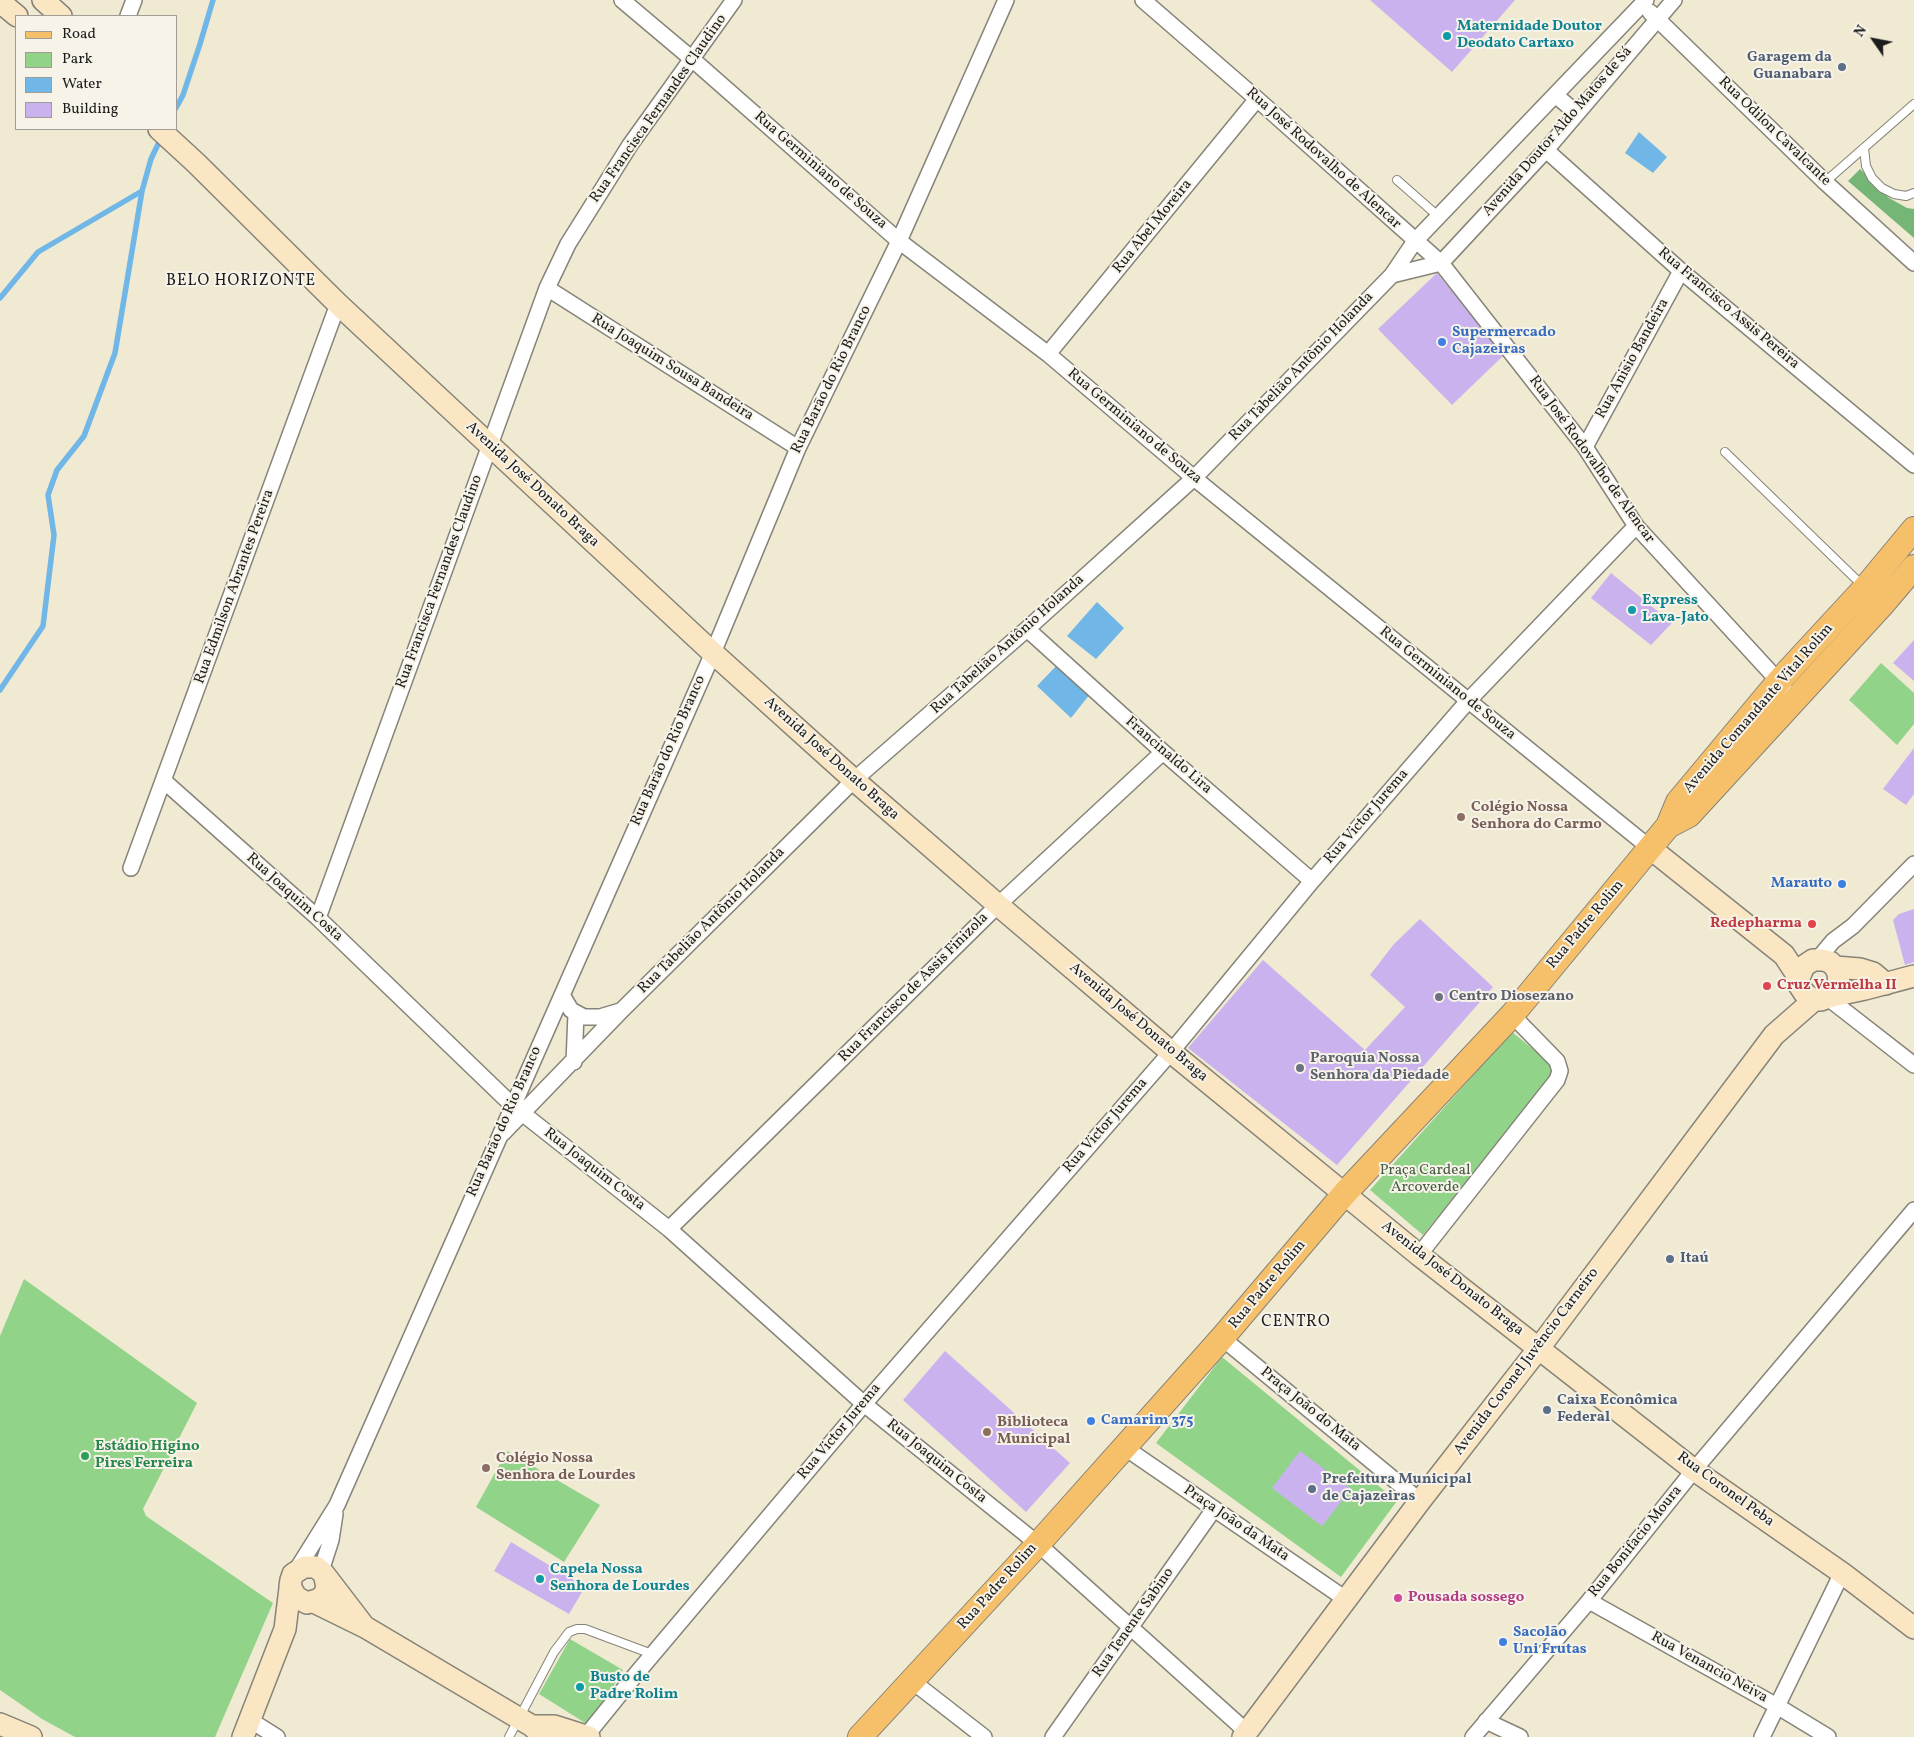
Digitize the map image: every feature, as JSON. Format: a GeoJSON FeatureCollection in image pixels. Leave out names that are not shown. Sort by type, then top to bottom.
{"type":"FeatureCollection","features":[{"type":"Feature","properties":{"kind":"main road"},"geometry":{"type":"LineString","coordinates":[[43,0],[60,15]]}},
{"type":"Feature","properties":{"kind":"main road"},"geometry":{"type":"LineString","coordinates":[[0,2],[16,15]]}},
{"type":"Feature","properties":{"kind":"main road","name":"Avenida José Donato Braga"},"geometry":{"type":"LineString","coordinates":[[160,130],[196,163],[338,304],[713,653],[854,780],[1171,1052],[1419,1255],[1539,1348]]}},
{"type":"Feature","properties":{"kind":"main road","name":"Avenida Comandante Vital Rolim"},"geometry":{"type":"LineString","coordinates":[[1668,826],[1689,815],[1795,699],[1873,597],[1914,529]]}},
{"type":"Feature","properties":{"kind":"main road","name":"Avenida Comandante Vital Rolim"},"geometry":{"type":"LineString","coordinates":[[1668,826],[1678,802],[1779,681],[1873,597],[1914,567]]}},
{"type":"Feature","properties":{"kind":"main road","name":"Rua Padre Rolim"},"geometry":{"type":"LineString","coordinates":[[860,1737],[1038,1544],[1222,1338],[1345,1193],[1512,1015],[1668,826]]}},
{"type":"Feature","properties":{"kind":"main road"},"geometry":{"type":"LineString","coordinates":[[1650,848],[1784,956],[1818,979],[1886,984],[1914,976]]}},
{"type":"Feature","properties":{"kind":"main road"},"geometry":{"type":"LineString","coordinates":[[1818,979],[1860,969],[1873,973],[1886,984]]}},
{"type":"Feature","properties":{"kind":"main road","name":"Avenida Coronel Juvêncio Carneiro"},"geometry":{"type":"LineString","coordinates":[[1245,1735],[1774,1035],[1787,1002],[1818,979]]}},
{"type":"Feature","properties":{"kind":"main road","name":"Rua Coronel Peba"},"geometry":{"type":"LineString","coordinates":[[1539,1348],[1694,1470],[1842,1573],[1914,1628]]}},
{"type":"Feature","properties":{"kind":"main road"},"geometry":{"type":"LineString","coordinates":[[365,1627],[323,1573],[316,1567],[304,1567],[292,1577],[290,1586],[296,1598],[311,1602],[365,1627],[532,1727],[554,1726],[588,1736]]}},
{"type":"Feature","properties":{"kind":"main road"},"geometry":{"type":"LineString","coordinates":[[284,1629],[311,1602],[320,1599],[325,1592],[327,1580],[323,1573]]}},
{"type":"Feature","properties":{"kind":"main road"},"geometry":{"type":"LineString","coordinates":[[246,1729],[284,1629],[292,1577]]}},
{"type":"Feature","properties":{"kind":"main road"},"geometry":{"type":"LineString","coordinates":[[0,1724],[31,1737]]}},
{"type":"Feature","properties":{"kind":"street"},"geometry":{"type":"LineString","coordinates":[[128,15],[134,0]]}},
{"type":"Feature","properties":{"kind":"street","name":"Rua Germiniano de Souza"},"geometry":{"type":"LineString","coordinates":[[622,0],[899,241],[1048,354],[1194,478],[1650,848]]}},
{"type":"Feature","properties":{"kind":"street","name":"Rua Francisca Fernandes Claudino"},"geometry":{"type":"LineString","coordinates":[[318,918],[547,288],[568,244],[630,145],[734,0]]}},
{"type":"Feature","properties":{"kind":"street","name":"Rua Barāo do Rio Branco"},"geometry":{"type":"LineString","coordinates":[[292,1577],[337,1505],[497,1140],[517,1110],[562,995],[713,653],[798,448],[899,241],[1006,0]]}},
{"type":"Feature","properties":{"kind":"street","name":"Rua José Rodovalho de Alencar"},"geometry":{"type":"LineString","coordinates":[[1143,0],[1441,263],[1585,448],[1636,526],[1795,699]]}},
{"type":"Feature","properties":{"kind":"street","name":"Avenida Doutor Aldo Matos de Sá"},"geometry":{"type":"LineString","coordinates":[[1441,263],[1546,150],[1674,0]]}},
{"type":"Feature","properties":{"kind":"street","name":"Avenida Doutor Aldo Matos de Sá"},"geometry":{"type":"LineString","coordinates":[[1415,241],[1641,2]]}},
{"type":"Feature","properties":{"kind":"street","name":"Rua Odilon Cavalcante"},"geometry":{"type":"LineString","coordinates":[[1641,2],[1825,182],[1914,263]]}},
{"type":"Feature","properties":{"kind":"street"},"geometry":{"type":"LineString","coordinates":[[1555,95],[1577,113]]}},
{"type":"Feature","properties":{"kind":"street","name":"Rua Abel Moreira"},"geometry":{"type":"LineString","coordinates":[[1048,354],[1257,99]]}},
{"type":"Feature","properties":{"kind":"street","name":"Rua Francisco Assis Pereira"},"geometry":{"type":"LineString","coordinates":[[1546,150],[1681,271],[1914,465]]}},
{"type":"Feature","properties":{"kind":"street","name":"Rua Tabelião Antônio Holanda"},"geometry":{"type":"LineString","coordinates":[[517,1110],[574,1062],[621,1011],[854,780],[1027,629],[1194,478],[1392,276],[1415,241]]}},
{"type":"Feature","properties":{"kind":"street"},"geometry":{"type":"LineString","coordinates":[[1392,276],[1441,263]]}},
{"type":"Feature","properties":{"kind":"street","name":"Rua Anisio Bandeira"},"geometry":{"type":"LineString","coordinates":[[1585,448],[1681,271]]}},
{"type":"Feature","properties":{"kind":"street","name":"Rua Joaquim Sousa Bandeira"},"geometry":{"type":"LineString","coordinates":[[547,288],[798,448]]}},
{"type":"Feature","properties":{"kind":"street","name":"Rua Edmilson Abrantes Pereira"},"geometry":{"type":"LineString","coordinates":[[131,868],[338,304]]}},
{"type":"Feature","properties":{"kind":"street","name":"Rua Victor Jurema"},"geometry":{"type":"LineString","coordinates":[[588,1736],[652,1654],[864,1404],[1171,1052],[1312,880],[1468,701],[1636,526]]}},
{"type":"Feature","properties":{"kind":"street","name":"Francinaldo Lira"},"geometry":{"type":"LineString","coordinates":[[1027,629],[1162,752],[1312,880]]}},
{"type":"Feature","properties":{"kind":"street","name":"Rua Francisco de Assis Finizola"},"geometry":{"type":"LineString","coordinates":[[669,1228],[998,905],[1162,752]]}},
{"type":"Feature","properties":{"kind":"street","name":"Rua Joaquim Costa"},"geometry":{"type":"LineString","coordinates":[[164,781],[318,918],[517,1110],[669,1228],[864,1404],[1038,1544],[1245,1735]]}},
{"type":"Feature","properties":{"kind":"street"},"geometry":{"type":"LineString","coordinates":[[1914,864],[1853,926],[1818,979],[1914,1065]]}},
{"type":"Feature","properties":{"kind":"street"},"geometry":{"type":"LineString","coordinates":[[562,995],[571,1010],[584,1017],[600,1017],[621,1011]]}},
{"type":"Feature","properties":{"kind":"street"},"geometry":{"type":"LineString","coordinates":[[574,1062],[576,1014]]}},
{"type":"Feature","properties":{"kind":"street"},"geometry":{"type":"LineString","coordinates":[[1419,1255],[1557,1080],[1560,1071],[1557,1062],[1512,1015]]}},
{"type":"Feature","properties":{"kind":"street","name":"Rua Bonifacio Moura"},"geometry":{"type":"LineString","coordinates":[[1473,1737],[1589,1601],[1694,1470],[1914,1210]]}},
{"type":"Feature","properties":{"kind":"street","name":"Praça João do Mata"},"geometry":{"type":"LineString","coordinates":[[1222,1338],[1420,1501]]}},
{"type":"Feature","properties":{"kind":"street","name":"Praça João da Mata"},"geometry":{"type":"LineString","coordinates":[[1124,1447],[1348,1600]]}},
{"type":"Feature","properties":{"kind":"street","name":"Rua Barāo do Rio Branco"},"geometry":{"type":"LineString","coordinates":[[323,1573],[337,1505]]}},
{"type":"Feature","properties":{"kind":"street","name":"Rua Tenente Sabino"},"geometry":{"type":"LineString","coordinates":[[1053,1737],[1214,1509]]}},
{"type":"Feature","properties":{"kind":"street"},"geometry":{"type":"LineString","coordinates":[[1762,1737],[1842,1573]]}},
{"type":"Feature","properties":{"kind":"street","name":"Rua Venancio Neiva"},"geometry":{"type":"LineString","coordinates":[[1589,1601],[1777,1706],[1828,1737]]}},
{"type":"Feature","properties":{"kind":"street"},"geometry":{"type":"LineString","coordinates":[[912,1681],[984,1737]]}},
{"type":"Feature","properties":{"kind":"street"},"geometry":{"type":"LineString","coordinates":[[1486,1721],[1520,1737]]}},
{"type":"Feature","properties":{"kind":"street"},"geometry":{"type":"LineString","coordinates":[[246,1729],[277,1737]]}},
{"type":"Feature","properties":{"kind":"lane"},"geometry":{"type":"LineString","coordinates":[[1825,182],[1914,104]]}},
{"type":"Feature","properties":{"kind":"lane"},"geometry":{"type":"LineString","coordinates":[[1864,148],[1866,166],[1872,178],[1882,188],[1894,194],[1906,196],[1914,193]]}},
{"type":"Feature","properties":{"kind":"lane"},"geometry":{"type":"LineString","coordinates":[[1397,180],[1439,217]]}},
{"type":"Feature","properties":{"kind":"lane"},"geometry":{"type":"LineString","coordinates":[[1726,452],[1873,597]]}},
{"type":"Feature","properties":{"kind":"lane"},"geometry":{"type":"LineString","coordinates":[[509,1737],[532,1727],[554,1652],[569,1632],[585,1629],[652,1654]]}},
{"type":"Feature","properties":{"kind":"green space"},"geometry":{"type":"Polygon","coordinates":[[[1860,169],[1889,198],[1907,208],[1914,209],[1914,238],[1848,181],[1860,169]]]}},
{"type":"Feature","properties":{"kind":"green space"},"geometry":{"type":"Polygon","coordinates":[[[1881,663],[1914,693],[1914,724],[1897,745],[1849,700],[1881,663]]]}},
{"type":"Feature","properties":{"kind":"green space","name":"Praça Cardeal Arcoverde"},"geometry":{"type":"Polygon","coordinates":[[[1512,1032],[1558,1069],[1423,1235],[1370,1190],[1512,1032]]]}},
{"type":"Feature","properties":{"kind":"green space","name":"Estádio Higino Pires Ferreira"},"geometry":{"type":"Polygon","coordinates":[[[24,1279],[197,1403],[143,1509],[146,1516],[273,1603],[215,1737],[75,1737],[42,1719],[0,1690],[0,1336],[24,1279]]]}},
{"type":"Feature","properties":{"kind":"green space"},"geometry":{"type":"Polygon","coordinates":[[[1222,1357],[1397,1501],[1341,1577],[1156,1443],[1222,1357]]]}},
{"type":"Feature","properties":{"kind":"green space"},"geometry":{"type":"Polygon","coordinates":[[[507,1451],[600,1505],[564,1562],[476,1507],[507,1451]]]}},
{"type":"Feature","properties":{"kind":"green space"},"geometry":{"type":"Polygon","coordinates":[[[570,1639],[623,1670],[590,1726],[539,1694],[570,1639]]]}},
{"type":"Feature","properties":{"kind":"water"},"geometry":{"type":"Polygon","coordinates":[[[1639,132],[1667,157],[1653,173],[1625,153],[1639,132]]]}},
{"type":"Feature","properties":{"kind":"water"},"geometry":{"type":"Polygon","coordinates":[[[1097,602],[1124,628],[1096,659],[1067,636],[1097,602]]]}},
{"type":"Feature","properties":{"kind":"water"},"geometry":{"type":"Polygon","coordinates":[[[1058,664],[1090,694],[1071,718],[1037,686],[1058,664]]]}},
{"type":"Feature","properties":{"kind":"building","name":"Maternidade Doutor Deodato Cartaxo"},"geometry":{"type":"Polygon","coordinates":[[[1370,0],[1515,0],[1452,72],[1370,0]]]}},
{"type":"Feature","properties":{"kind":"building","name":"Supermercado Cajazeiras"},"geometry":{"type":"Polygon","coordinates":[[[1437,273],[1504,355],[1452,405],[1378,329],[1437,273]]]}},
{"type":"Feature","properties":{"kind":"building","name":"Express Lava-Jato"},"geometry":{"type":"Polygon","coordinates":[[[1611,573],[1672,623],[1651,645],[1591,598],[1611,573]]]}},
{"type":"Feature","properties":{"kind":"building"},"geometry":{"type":"Polygon","coordinates":[[[1914,640],[1914,681],[1893,663],[1914,640]]]}},
{"type":"Feature","properties":{"kind":"building"},"geometry":{"type":"Polygon","coordinates":[[[1914,748],[1914,794],[1906,805],[1883,789],[1914,748]]]}},
{"type":"Feature","properties":{"kind":"building"},"geometry":{"type":"Polygon","coordinates":[[[1914,909],[1914,962],[1905,965],[1893,920],[1899,914],[1914,909]]]}},
{"type":"Feature","properties":{"kind":"building","name":"Paroquia Nossa Senhora da Piedade"},"geometry":{"type":"Polygon","coordinates":[[[1420,919],[1493,987],[1337,1165],[1188,1048],[1263,960],[1365,1050],[1405,1007],[1370,975],[1394,944],[1420,919]]]}},
{"type":"Feature","properties":{"kind":"building","name":"Biblioteca Municipal"},"geometry":{"type":"Polygon","coordinates":[[[945,1351],[1070,1463],[1026,1512],[903,1400],[945,1351]]]}},
{"type":"Feature","properties":{"kind":"building","name":"Prefeitura Municipal de Cajazeiras"},"geometry":{"type":"Polygon","coordinates":[[[1300,1451],[1351,1489],[1322,1526],[1272,1488],[1300,1451]]]}},
{"type":"Feature","properties":{"kind":"building","name":"Capela Nossa Senhora de Lourdes"},"geometry":{"type":"Polygon","coordinates":[[[511,1542],[585,1587],[569,1614],[494,1571],[511,1542]]]}},
{"type":"Feature","properties":{"kind":"waterway"},"geometry":{"type":"LineString","coordinates":[[178,104],[183,95],[213,0]]}},
{"type":"Feature","properties":{"kind":"waterway"},"geometry":{"type":"LineString","coordinates":[[0,690],[43,626],[54,535],[48,495],[57,470],[84,436],[115,353],[142,191],[151,159],[162,136]]}},
{"type":"Feature","properties":{"kind":"waterway"},"geometry":{"type":"LineString","coordinates":[[0,298],[38,252],[142,191]]}},
{"type":"Feature","properties":{"kind":"place","name":"Maternidade Doutor Deodato Cartaxo"},"geometry":{"type":"Point","coordinates":[1447,36]}},
{"type":"Feature","properties":{"kind":"place","name":"Garagem da Guanabara"},"geometry":{"type":"Point","coordinates":[1842,67]}},
{"type":"Feature","properties":{"kind":"place","name":"Supermercado Cajazeiras"},"geometry":{"type":"Point","coordinates":[1442,342]}},
{"type":"Feature","properties":{"kind":"place","name":"Express Lava-Jato"},"geometry":{"type":"Point","coordinates":[1632,610]}},
{"type":"Feature","properties":{"kind":"place","name":"Colégio Nossa Senhora do Carmo"},"geometry":{"type":"Point","coordinates":[1461,817]}},
{"type":"Feature","properties":{"kind":"place","name":"Marauto"},"geometry":{"type":"Point","coordinates":[1842,884]}},
{"type":"Feature","properties":{"kind":"place","name":"Redepharma"},"geometry":{"type":"Point","coordinates":[1812,924]}},
{"type":"Feature","properties":{"kind":"place","name":"Cruz Vermelha II"},"geometry":{"type":"Point","coordinates":[1767,986]}},
{"type":"Feature","properties":{"kind":"place","name":"Centro Diosezano"},"geometry":{"type":"Point","coordinates":[1439,997]}},
{"type":"Feature","properties":{"kind":"place","name":"Paroquia Nossa Senhora da Piedade"},"geometry":{"type":"Point","coordinates":[1300,1068]}},
{"type":"Feature","properties":{"kind":"place","name":"Itaú"},"geometry":{"type":"Point","coordinates":[1670,1259]}},
{"type":"Feature","properties":{"kind":"place","name":"Caixa Econômica Federal"},"geometry":{"type":"Point","coordinates":[1547,1410]}},
{"type":"Feature","properties":{"kind":"place","name":"Camarim 375"},"geometry":{"type":"Point","coordinates":[1091,1421]}},
{"type":"Feature","properties":{"kind":"place","name":"Biblioteca Municipal"},"geometry":{"type":"Point","coordinates":[987,1432]}},
{"type":"Feature","properties":{"kind":"place","name":"Estádio Higino Pires Ferreira"},"geometry":{"type":"Point","coordinates":[85,1456]}},
{"type":"Feature","properties":{"kind":"place","name":"Colégio Nossa Senhora de Lourdes"},"geometry":{"type":"Point","coordinates":[486,1468]}},
{"type":"Feature","properties":{"kind":"place","name":"Prefeitura Municipal de Cajazeiras"},"geometry":{"type":"Point","coordinates":[1312,1489]}},
{"type":"Feature","properties":{"kind":"place","name":"Capela Nossa Senhora de Lourdes"},"geometry":{"type":"Point","coordinates":[540,1579]}},
{"type":"Feature","properties":{"kind":"place","name":"Pousada sossego"},"geometry":{"type":"Point","coordinates":[1398,1598]}},
{"type":"Feature","properties":{"kind":"place","name":"Sacolão Uni Frutas"},"geometry":{"type":"Point","coordinates":[1503,1642]}},
{"type":"Feature","properties":{"kind":"place","name":"Busto de Padre Rolim"},"geometry":{"type":"Point","coordinates":[580,1687]}},
{"type":"Feature","properties":{"kind":"district","name":"BELO HORIZONTE"},"geometry":{"type":"Point","coordinates":[241,282]}},
{"type":"Feature","properties":{"kind":"district","name":"CENTRO"},"geometry":{"type":"Point","coordinates":[1296,1323]}}]}
